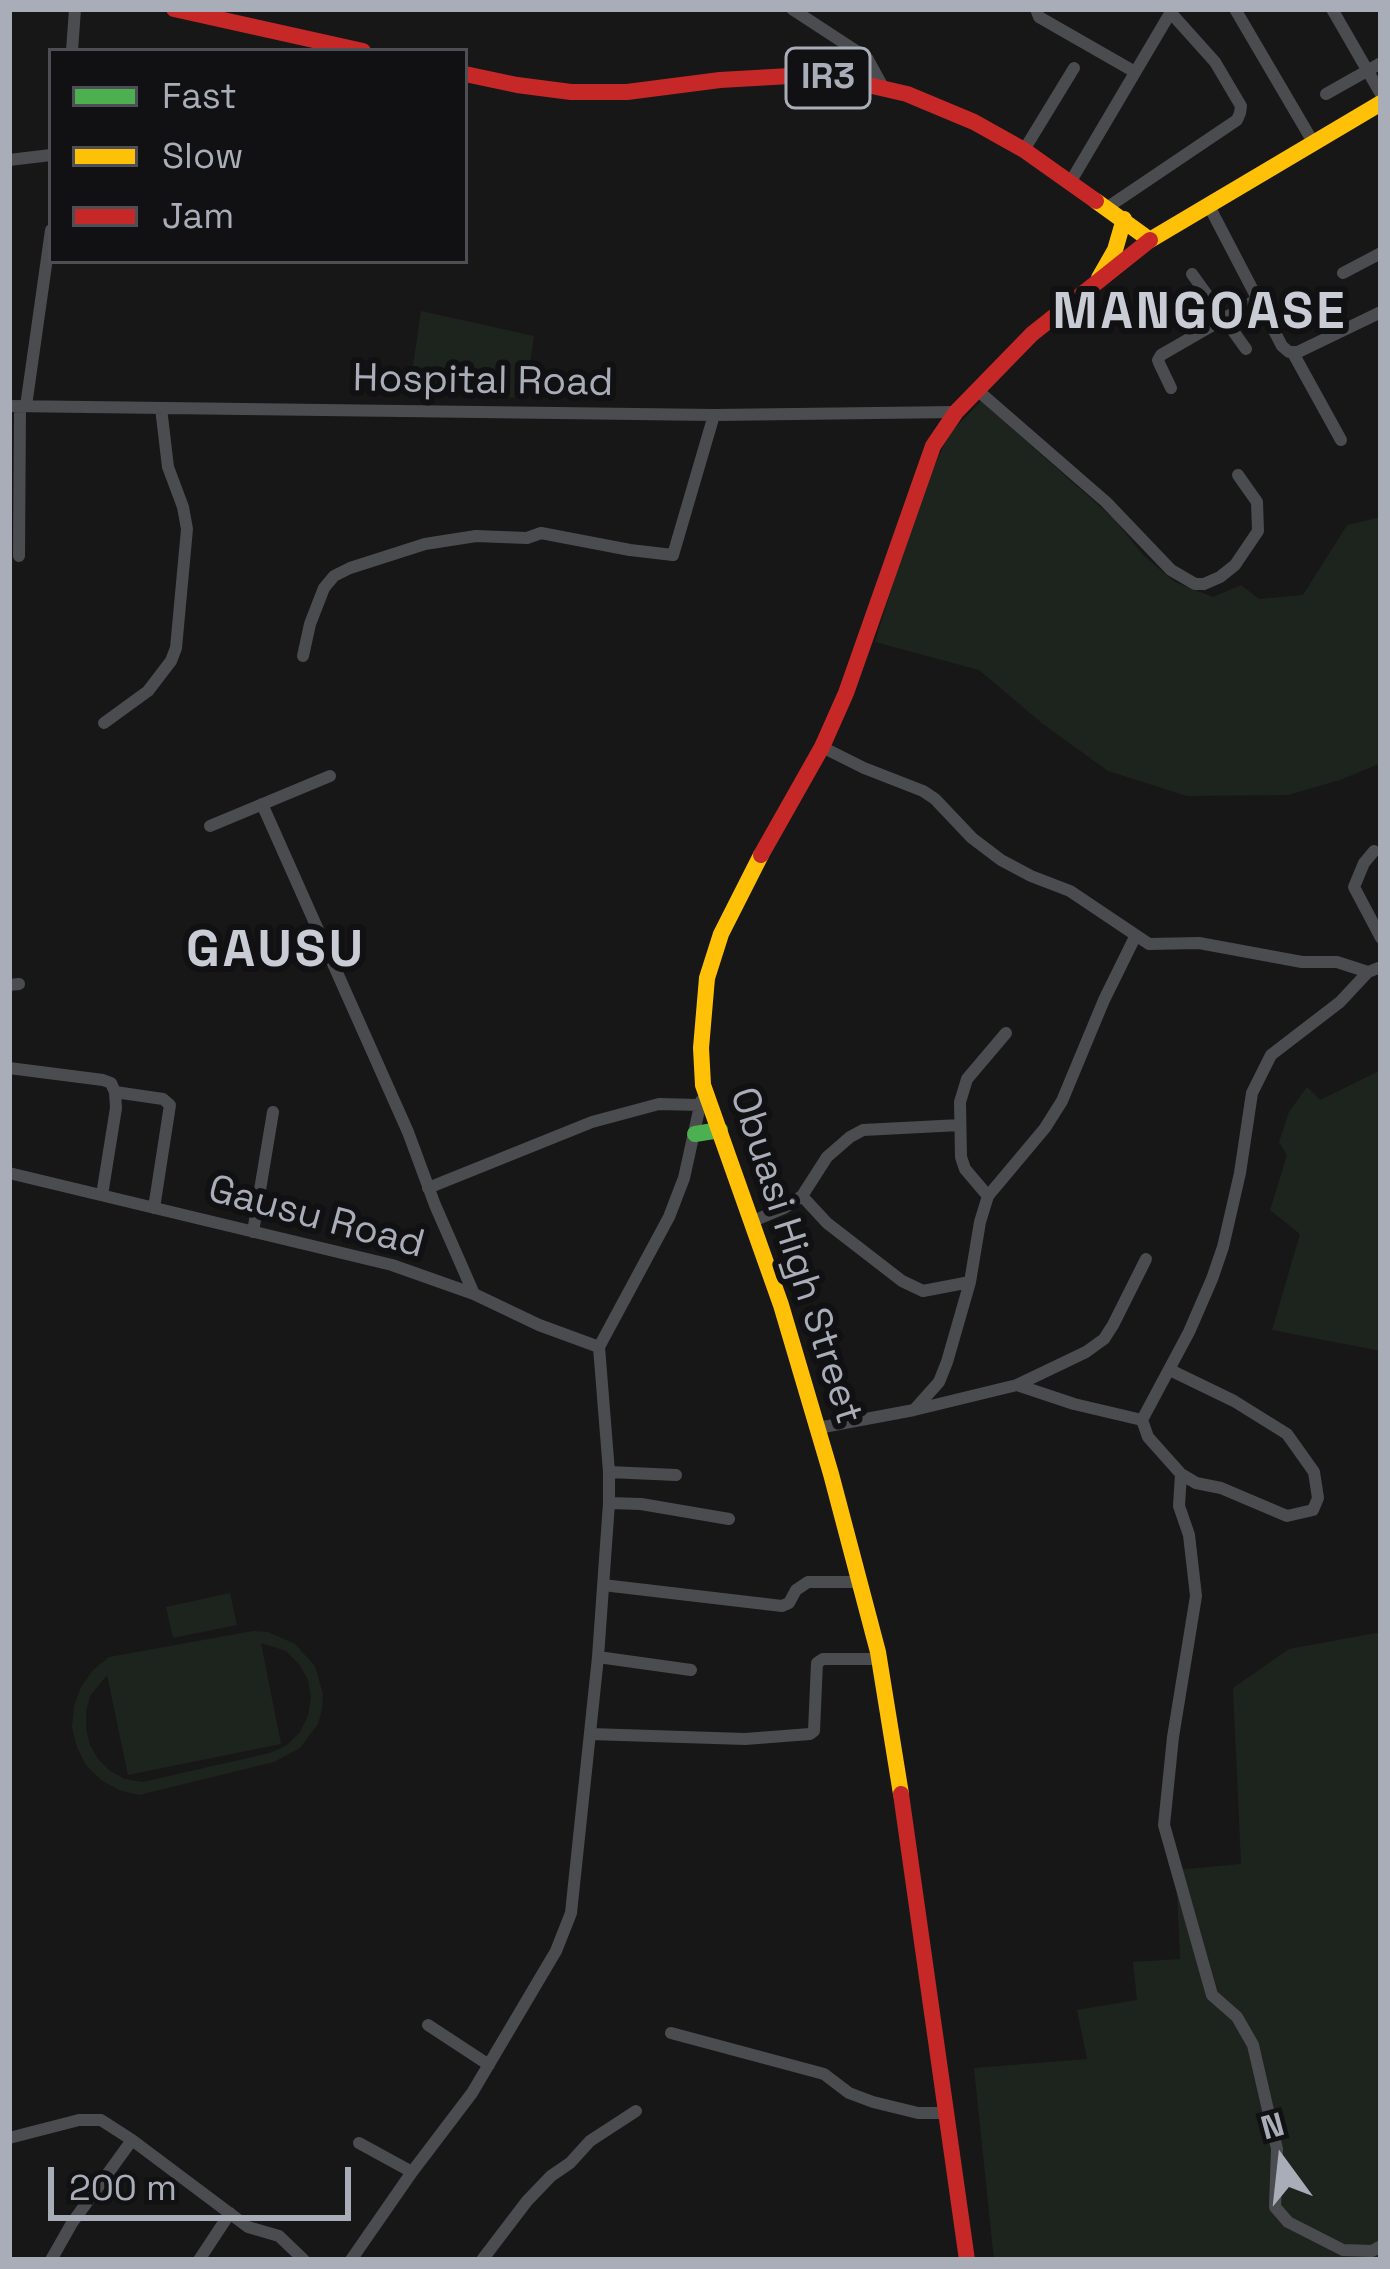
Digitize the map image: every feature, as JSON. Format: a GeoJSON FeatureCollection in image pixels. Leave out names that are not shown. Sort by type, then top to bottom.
{"type":"FeatureCollection","features":[{"type":"Feature","properties":{"kind":"street"},"geometry":{"type":"LineString","coordinates":[[72,48],[74,9]]}},
{"type":"Feature","properties":{"kind":"street"},"geometry":{"type":"LineString","coordinates":[[173,9],[349,48]]}},
{"type":"Feature","properties":{"kind":"street"},"geometry":{"type":"LineString","coordinates":[[1235,9],[1313,142]]}},
{"type":"Feature","properties":{"kind":"street"},"geometry":{"type":"LineString","coordinates":[[1332,9],[1374,67],[1381,98]]}},
{"type":"Feature","properties":{"kind":"street"},"geometry":{"type":"LineString","coordinates":[[798,11],[867,58],[884,89]]}},
{"type":"Feature","properties":{"kind":"street"},"geometry":{"type":"LineString","coordinates":[[1033,11],[1136,72]]}},
{"type":"Feature","properties":{"kind":"street"},"geometry":{"type":"LineString","coordinates":[[1071,181],[1172,11],[1215,62],[1240,112],[1237,120],[1108,208]]}},
{"type":"Feature","properties":{"kind":"street"},"geometry":{"type":"LineString","coordinates":[[1326,94],[1374,67]]}},
{"type":"Feature","properties":{"kind":"street"},"geometry":{"type":"LineString","coordinates":[[1024,150],[1074,68]]}},
{"type":"Feature","properties":{"kind":"street","name":"IR3"},"geometry":{"type":"LineString","coordinates":[[468,75],[571,92],[627,92],[790,76],[842,79],[907,94],[974,122],[1024,150],[1150,240]]}},
{"type":"Feature","properties":{"kind":"street","name":"Obuasi High Street"},"geometry":{"type":"LineString","coordinates":[[967,2260],[880,1660],[818,1428],[704,1084],[703,1005],[713,955],[755,865],[822,747],[864,644],[924,467],[956,412],[1032,334],[1150,240],[1381,98]]}},
{"type":"Feature","properties":{"kind":"street"},"geometry":{"type":"LineString","coordinates":[[9,160],[48,155]]}},
{"type":"Feature","properties":{"kind":"street"},"geometry":{"type":"LineString","coordinates":[[1209,206],[1282,346],[1293,353],[1341,440]]}},
{"type":"Feature","properties":{"kind":"street"},"geometry":{"type":"LineString","coordinates":[[1099,278],[1115,250],[1124,219]]}},
{"type":"Feature","properties":{"kind":"street"},"geometry":{"type":"LineString","coordinates":[[19,556],[18,406],[48,246]]}},
{"type":"Feature","properties":{"kind":"street"},"geometry":{"type":"LineString","coordinates":[[1343,273],[1381,253]]}},
{"type":"Feature","properties":{"kind":"street"},"geometry":{"type":"LineString","coordinates":[[1192,274],[1246,350]]}},
{"type":"Feature","properties":{"kind":"street"},"geometry":{"type":"LineString","coordinates":[[1171,388],[1158,360],[1162,355],[1258,298]]}},
{"type":"Feature","properties":{"kind":"street"},"geometry":{"type":"LineString","coordinates":[[1293,353],[1381,312]]}},
{"type":"Feature","properties":{"kind":"street"},"geometry":{"type":"LineString","coordinates":[[976,389],[1106,502],[1171,570],[1195,584],[1220,577],[1234,566],[1258,531],[1256,502],[1238,475]]}},
{"type":"Feature","properties":{"kind":"street","name":"Hospital Road"},"geometry":{"type":"LineString","coordinates":[[18,406],[714,415],[956,412]]}},
{"type":"Feature","properties":{"kind":"street"},"geometry":{"type":"LineString","coordinates":[[104,723],[148,691],[176,648],[186,518],[168,467],[160,408]]}},
{"type":"Feature","properties":{"kind":"street"},"geometry":{"type":"LineString","coordinates":[[303,656],[324,587],[334,576],[425,544],[476,536],[527,538],[541,533],[673,555],[714,415]]}},
{"type":"Feature","properties":{"kind":"street"},"geometry":{"type":"LineString","coordinates":[[822,747],[935,799],[1001,860],[1070,891],[1149,944],[1198,944],[1375,970]]}},
{"type":"Feature","properties":{"kind":"street"},"geometry":{"type":"LineString","coordinates":[[210,826],[330,776]]}},
{"type":"Feature","properties":{"kind":"street"},"geometry":{"type":"LineString","coordinates":[[262,804],[408,1132],[474,1294]]}},
{"type":"Feature","properties":{"kind":"street"},"geometry":{"type":"LineString","coordinates":[[1374,851],[1354,887],[1381,938]]}},
{"type":"Feature","properties":{"kind":"street"},"geometry":{"type":"LineString","coordinates":[[914,1410],[940,1382],[957,1334],[988,1196],[1062,1101],[1136,937]]}},
{"type":"Feature","properties":{"kind":"street"},"geometry":{"type":"LineString","coordinates":[[1169,1370],[1234,1401],[1286,1434],[1313,1472],[1318,1498],[1313,1510],[1287,1516],[1221,1488],[1196,1484],[1148,1437],[1142,1420],[1189,1332],[1223,1246],[1252,1093],[1271,1055],[1322,1018],[1375,970]]}},
{"type":"Feature","properties":{"kind":"street"},"geometry":{"type":"LineString","coordinates":[[988,1196],[961,1157],[960,1102],[967,1079],[1006,1033]]}},
{"type":"Feature","properties":{"kind":"street"},"geometry":{"type":"LineString","coordinates":[[9,1068],[111,1083],[116,1108],[102,1195]]}},
{"type":"Feature","properties":{"kind":"street"},"geometry":{"type":"LineString","coordinates":[[351,2260],[472,2093],[556,1952],[571,1913],[609,1503],[598,1347],[669,1217],[695,1134],[704,1084]]}},
{"type":"Feature","properties":{"kind":"street"},"geometry":{"type":"LineString","coordinates":[[116,1092],[163,1099],[170,1105],[154,1208]]}},
{"type":"Feature","properties":{"kind":"street"},"geometry":{"type":"LineString","coordinates":[[428,1187],[611,1116],[658,1104],[700,1105]]}},
{"type":"Feature","properties":{"kind":"street"},"geometry":{"type":"LineString","coordinates":[[253,1232],[273,1112]]}},
{"type":"Feature","properties":{"kind":"street"},"geometry":{"type":"LineString","coordinates":[[753,1221],[802,1196],[837,1145],[863,1130],[960,1125]]}},
{"type":"Feature","properties":{"kind":"street"},"geometry":{"type":"LineString","coordinates":[[695,1134],[720,1130]]}},
{"type":"Feature","properties":{"kind":"street","name":"Gausu Road"},"geometry":{"type":"LineString","coordinates":[[9,1173],[392,1265],[598,1347]]}},
{"type":"Feature","properties":{"kind":"street"},"geometry":{"type":"LineString","coordinates":[[802,1196],[826,1222],[902,1281],[923,1291],[970,1282]]}},
{"type":"Feature","properties":{"kind":"street"},"geometry":{"type":"LineString","coordinates":[[818,1428],[1017,1385],[1086,1352],[1104,1339],[1146,1259]]}},
{"type":"Feature","properties":{"kind":"street"},"geometry":{"type":"LineString","coordinates":[[1017,1385],[1142,1420]]}},
{"type":"Feature","properties":{"kind":"street"},"geometry":{"type":"LineString","coordinates":[[609,1472],[676,1475]]}},
{"type":"Feature","properties":{"kind":"street"},"geometry":{"type":"LineString","coordinates":[[1181,1474],[1179,1506],[1190,1534],[1196,1596],[1164,1826],[1212,1995],[1237,2017],[1253,2045],[1277,2149],[1275,2207],[1288,2222],[1342,2250],[1372,2251],[1381,2246]]}},
{"type":"Feature","properties":{"kind":"street"},"geometry":{"type":"LineString","coordinates":[[609,1503],[729,1519]]}},
{"type":"Feature","properties":{"kind":"street"},"geometry":{"type":"LineString","coordinates":[[603,1585],[782,1606],[808,1582],[860,1582]]}},
{"type":"Feature","properties":{"kind":"street"},"geometry":{"type":"LineString","coordinates":[[598,1657],[691,1670]]}},
{"type":"Feature","properties":{"kind":"street"},"geometry":{"type":"LineString","coordinates":[[590,1733],[745,1739],[810,1734],[814,1731],[817,1663],[823,1659],[880,1660]]}},
{"type":"Feature","properties":{"kind":"street"},"geometry":{"type":"LineString","coordinates":[[428,2025],[489,2065]]}},
{"type":"Feature","properties":{"kind":"street"},"geometry":{"type":"LineString","coordinates":[[670,2033],[824,2074],[849,2093],[873,2102],[945,2114]]}},
{"type":"Feature","properties":{"kind":"street"},"geometry":{"type":"LineString","coordinates":[[482,2260],[551,2176],[590,2140],[636,2111]]}},
{"type":"Feature","properties":{"kind":"street"},"geometry":{"type":"LineString","coordinates":[[9,2138],[79,2120],[101,2120],[248,2227],[279,2236],[304,2260]]}},
{"type":"Feature","properties":{"kind":"street"},"geometry":{"type":"LineString","coordinates":[[51,2260],[132,2140]]}},
{"type":"Feature","properties":{"kind":"street"},"geometry":{"type":"LineString","coordinates":[[359,2143],[412,2172]]}},
{"type":"Feature","properties":{"kind":"street"},"geometry":{"type":"LineString","coordinates":[[199,2260],[230,2213]]}},
{"type":"Feature","properties":{"kind":"shaded area"},"geometry":{"type":"Polygon","coordinates":[[[421,311],[534,336],[525,398],[409,393],[421,311]]]}},
{"type":"Feature","properties":{"kind":"shaded area"},"geometry":{"type":"Polygon","coordinates":[[[981,401],[1114,519],[1144,556],[1175,582],[1213,597],[1241,585],[1259,599],[1303,595],[1347,525],[1381,517],[1381,763],[1288,795],[1187,796],[1108,771],[979,670],[875,642],[919,498],[950,433],[981,401]]]}},
{"type":"Feature","properties":{"kind":"shaded area"},"geometry":{"type":"Polygon","coordinates":[[[1381,1070],[1381,1351],[1272,1330],[1300,1234],[1270,1210],[1287,1155],[1279,1142],[1289,1112],[1307,1087],[1320,1100],[1381,1070]]]}},
{"type":"Feature","properties":{"kind":"shaded area"},"geometry":{"type":"Polygon","coordinates":[[[230,1593],[237,1625],[173,1638],[166,1607],[230,1593]]]}},
{"type":"Feature","properties":{"kind":"shaded area"},"geometry":{"type":"Polygon","coordinates":[[[268,1632],[295,1644],[315,1666],[323,1694],[318,1724],[300,1748],[274,1762],[139,1795],[119,1790],[86,1765],[72,1727],[81,1687],[109,1657],[268,1632]],[[261,1643],[281,1744],[128,1775],[107,1675],[90,1696],[86,1712],[90,1745],[110,1771],[142,1782],[287,1745],[300,1732],[311,1698],[308,1680],[286,1651],[261,1643]]]}},
{"type":"Feature","properties":{"kind":"shaded area"},"geometry":{"type":"Polygon","coordinates":[[[1381,1632],[1381,2260],[994,2260],[974,2068],[1087,2059],[1077,2010],[1137,2000],[1133,1962],[1180,1959],[1176,1870],[1241,1864],[1233,1688],[1289,1649],[1381,1632]]]}},
{"type":"Feature","properties":{"kind":"traffic: fast"},"geometry":{"type":"LineString","coordinates":[[695,1134],[720,1130]]}},
{"type":"Feature","properties":{"kind":"traffic: slow"},"geometry":{"type":"LineString","coordinates":[[1096,201],[1150,240],[1381,103]]}},
{"type":"Feature","properties":{"kind":"traffic: slow"},"geometry":{"type":"LineString","coordinates":[[1099,278],[1115,250],[1124,219]]}},
{"type":"Feature","properties":{"kind":"traffic: slow"},"geometry":{"type":"LineString","coordinates":[[761,855],[721,934],[707,978],[703,1085],[781,1305],[831,1474],[878,1652],[901,1794]]}},
{"type":"Feature","properties":{"kind":"traffic: jam"},"geometry":{"type":"LineString","coordinates":[[174,9],[350,48]]}},
{"type":"Feature","properties":{"kind":"traffic: jam"},"geometry":{"type":"LineString","coordinates":[[468,75],[571,92],[627,92],[790,76],[842,79],[907,94],[974,122],[1024,150],[1096,201]]}},
{"type":"Feature","properties":{"kind":"traffic: jam"},"geometry":{"type":"LineString","coordinates":[[761,855],[822,747],[846,693],[933,446],[956,412],[1032,334],[1150,240]]}},
{"type":"Feature","properties":{"kind":"traffic: jam"},"geometry":{"type":"LineString","coordinates":[[901,1794],[967,2260]]}},
{"type":"Feature","properties":{"kind":"district","name":"MANGOASE"},"geometry":{"type":"Point","coordinates":[1200,314]}},
{"type":"Feature","properties":{"kind":"district","name":"GAUSU"},"geometry":{"type":"Point","coordinates":[276,952]}}]}
